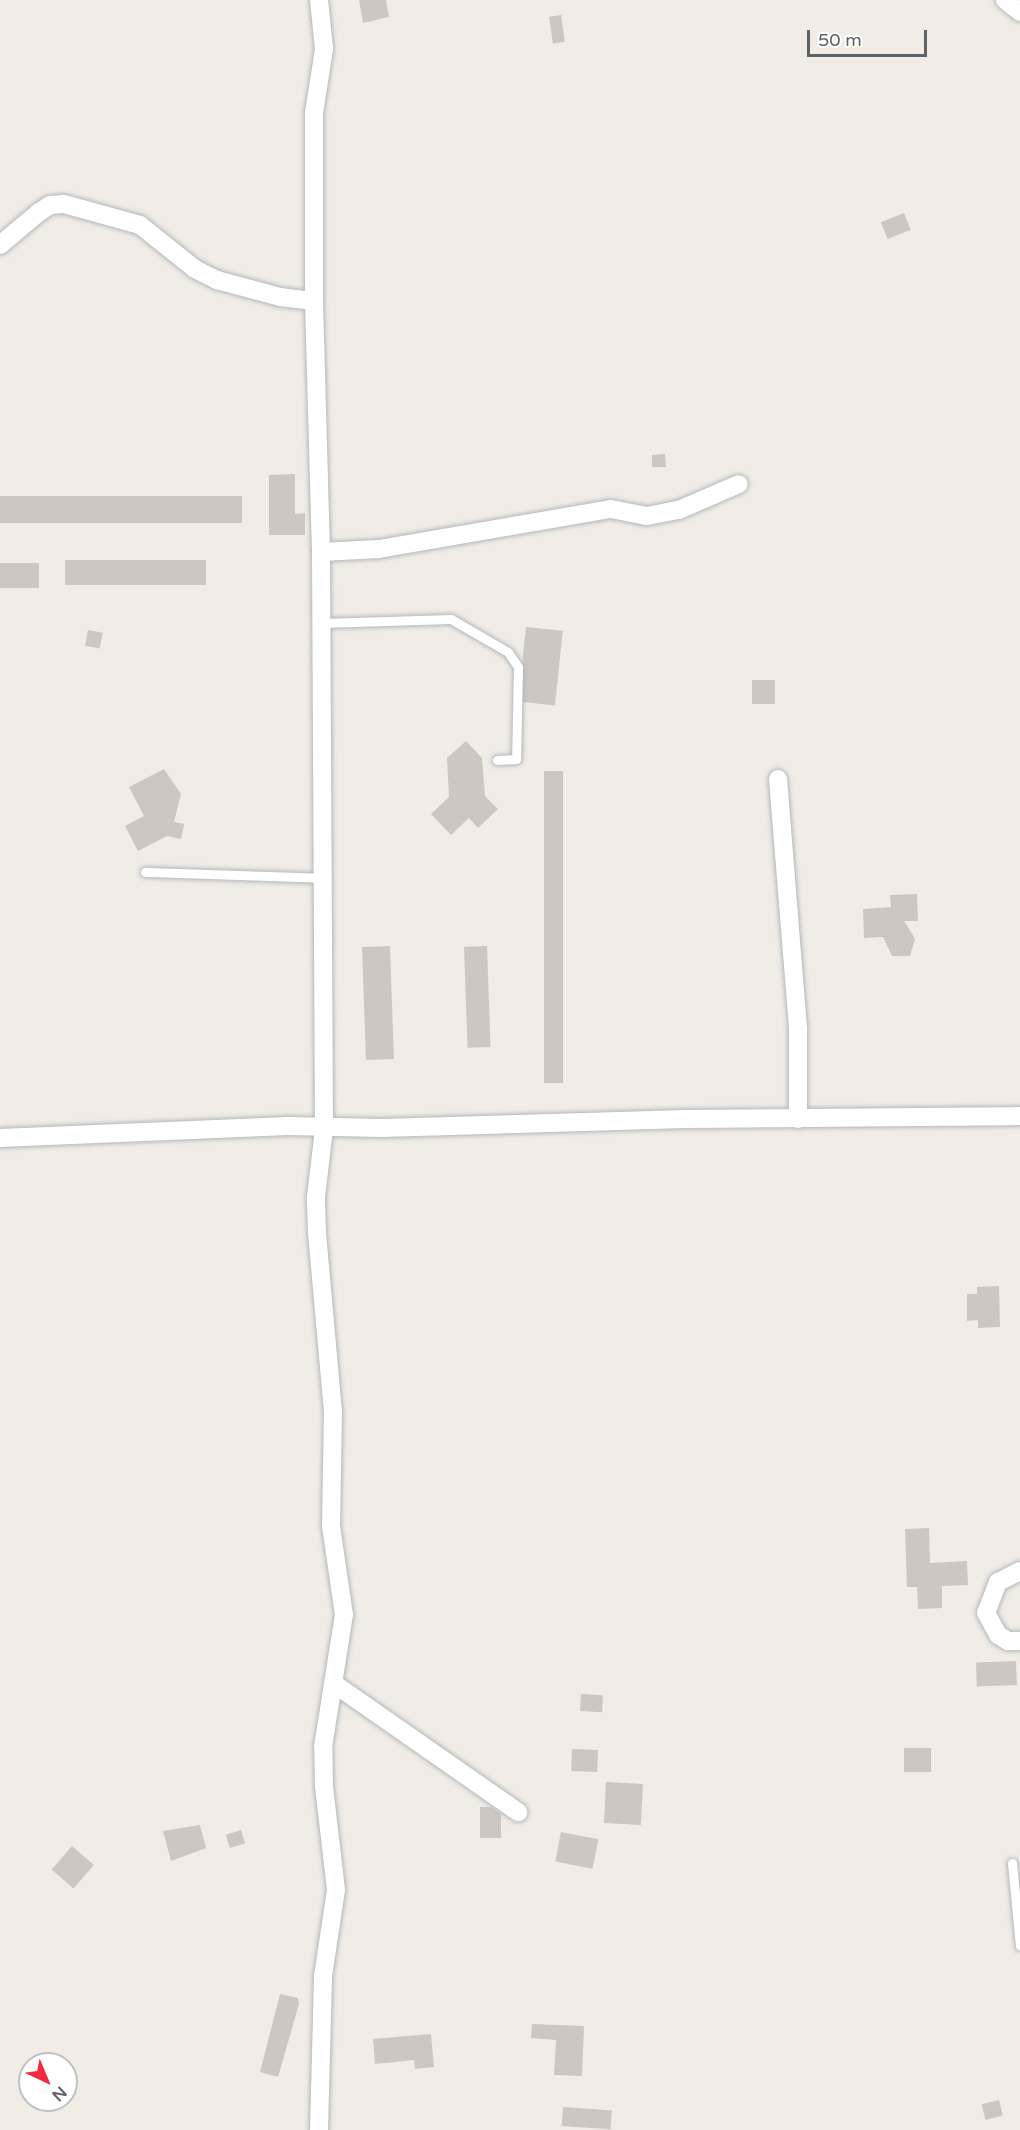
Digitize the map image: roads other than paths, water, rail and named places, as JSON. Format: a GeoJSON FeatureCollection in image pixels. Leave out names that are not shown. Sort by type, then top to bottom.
{"type":"FeatureCollection","features":[{"type":"Feature","properties":{"kind":"street"},"geometry":{"type":"LineString","coordinates":[[319,0],[324,49],[314,113],[314,301],[321,552],[324,1129],[316,1197],[316,1232],[333,1412],[331,1526],[344,1603],[323,1748],[324,1786],[336,1890],[323,1976],[319,2130]]}},
{"type":"Feature","properties":{"kind":"street"},"geometry":{"type":"LineString","coordinates":[[1005,0],[1020,12]]}},
{"type":"Feature","properties":{"kind":"street"},"geometry":{"type":"LineString","coordinates":[[0,245],[50,205],[64,204],[140,225],[195,269],[217,280],[279,297],[314,301]]}},
{"type":"Feature","properties":{"kind":"street"},"geometry":{"type":"LineString","coordinates":[[321,552],[379,549],[611,509],[647,516],[679,510],[739,484]]}},
{"type":"Feature","properties":{"kind":"street"},"geometry":{"type":"LineString","coordinates":[[778,779],[798,1030],[798,1119]]}},
{"type":"Feature","properties":{"kind":"street"},"geometry":{"type":"LineString","coordinates":[[0,1138],[288,1125],[324,1129],[1020,1116]]}},
{"type":"Feature","properties":{"kind":"street"},"geometry":{"type":"LineString","coordinates":[[1020,1571],[998,1582],[986,1613],[998,1635],[1008,1641],[1020,1641]]}},
{"type":"Feature","properties":{"kind":"street"},"geometry":{"type":"LineString","coordinates":[[333,1683],[518,1812]]}},
{"type":"Feature","properties":{"kind":"lane"},"geometry":{"type":"LineString","coordinates":[[321,622],[451,619],[508,652],[518,667],[516,759],[497,760]]}},
{"type":"Feature","properties":{"kind":"lane"},"geometry":{"type":"LineString","coordinates":[[145,872],[324,878]]}},
{"type":"Feature","properties":{"kind":"lane"},"geometry":{"type":"LineString","coordinates":[[1012,1863],[1020,1946]]}}]}
